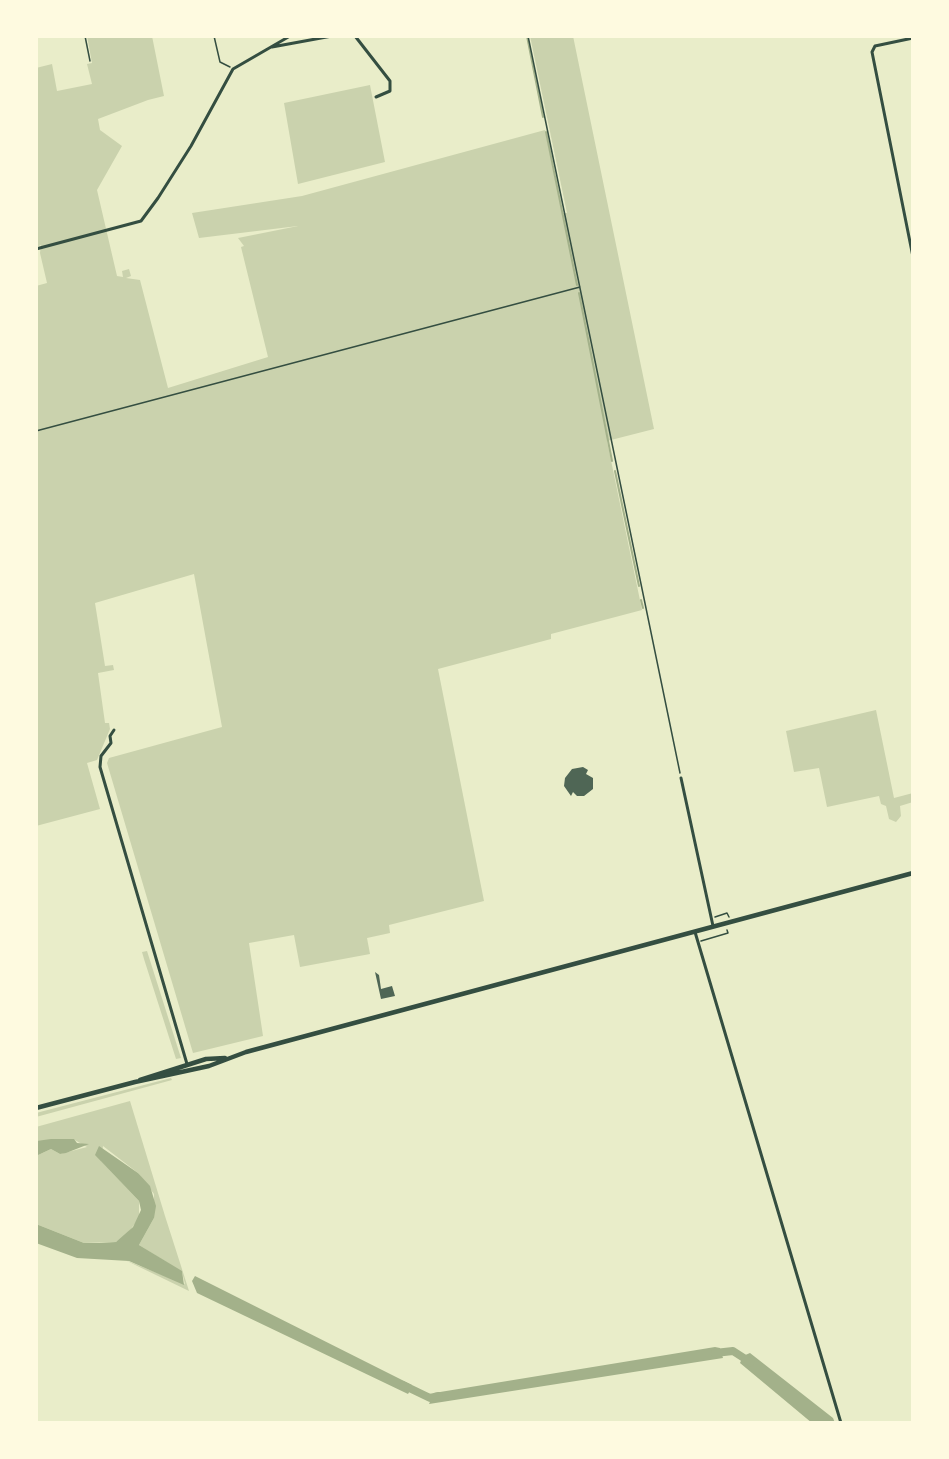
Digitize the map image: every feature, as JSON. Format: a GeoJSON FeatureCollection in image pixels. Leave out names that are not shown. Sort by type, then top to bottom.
{"type":"FeatureCollection","features":[{"type":"Feature","properties":{"kind":"main road"},"geometry":{"type":"LineString","coordinates":[[135,1082],[187,1064],[227,1057],[913,873]]}},
{"type":"Feature","properties":{"kind":"main road"},"geometry":{"type":"LineString","coordinates":[[36,1108],[135,1082],[189,1071],[227,1057]]}},
{"type":"Feature","properties":{"kind":"street"},"geometry":{"type":"LineString","coordinates":[[36,249],[141,221],[191,146],[233,69],[290,36]]}},
{"type":"Feature","properties":{"kind":"street"},"geometry":{"type":"LineString","coordinates":[[271,48],[291,46],[332,36]]}},
{"type":"Feature","properties":{"kind":"street"},"geometry":{"type":"LineString","coordinates":[[355,36],[390,81],[390,90],[376,97]]}},
{"type":"Feature","properties":{"kind":"street"},"geometry":{"type":"LineString","coordinates":[[913,38],[875,46],[872,52],[913,257]]}},
{"type":"Feature","properties":{"kind":"street"},"geometry":{"type":"LineString","coordinates":[[114,730],[110,736],[111,743],[101,756],[100,768],[189,1071]]}},
{"type":"Feature","properties":{"kind":"street"},"geometry":{"type":"LineString","coordinates":[[681,778],[713,927]]}},
{"type":"Feature","properties":{"kind":"street"},"geometry":{"type":"LineString","coordinates":[[695,932],[841,1423]]}},
{"type":"Feature","properties":{"kind":"path"},"geometry":{"type":"LineString","coordinates":[[85,36],[90,61]]}},
{"type":"Feature","properties":{"kind":"path"},"geometry":{"type":"LineString","coordinates":[[214,36],[220,62],[233,69]]}},
{"type":"Feature","properties":{"kind":"path"},"geometry":{"type":"LineString","coordinates":[[528,36],[681,778]]}},
{"type":"Feature","properties":{"kind":"path"},"geometry":{"type":"LineString","coordinates":[[36,431],[580,287]]}},
{"type":"Feature","properties":{"kind":"path"},"geometry":{"type":"LineString","coordinates":[[697,942],[728,933],[727,913],[712,918]]}},
{"type":"Feature","properties":{"kind":"shaded area"},"geometry":{"type":"Polygon","coordinates":[[[87,36],[152,36],[164,96],[98,119],[100,130],[122,146],[97,190],[117,276],[123,277],[122,271],[129,269],[131,276],[126,278],[140,280],[168,388],[268,357],[241,247],[244,246],[238,238],[298,226],[199,238],[192,213],[302,196],[545,130],[562,213],[567,213],[530,36],[573,36],[654,429],[607,441],[642,610],[551,634],[551,639],[438,669],[484,901],[389,925],[390,933],[367,938],[370,954],[300,967],[294,935],[249,943],[263,1036],[193,1053],[107,763],[109,758],[222,727],[194,574],[95,603],[105,666],[113,665],[114,670],[98,673],[105,723],[109,723],[110,729],[97,760],[87,763],[100,809],[36,826],[36,286],[47,283],[40,253],[41,245],[36,247],[36,68],[52,64],[57,91],[92,84],[87,64],[92,63],[87,36]]]}},
{"type":"Feature","properties":{"kind":"shaded area"},"geometry":{"type":"Polygon","coordinates":[[[370,85],[385,162],[298,184],[284,103],[370,85]]]}},
{"type":"Feature","properties":{"kind":"shaded area"},"geometry":{"type":"Polygon","coordinates":[[[876,710],[894,798],[913,793],[913,802],[900,806],[901,816],[896,822],[889,819],[886,806],[881,804],[879,796],[827,807],[819,768],[794,772],[786,731],[876,710]]]}},
{"type":"Feature","properties":{"kind":"shaded area"},"geometry":{"type":"Polygon","coordinates":[[[147,951],[181,1058],[176,1059],[144,959],[142,952],[147,951]]]}},
{"type":"Feature","properties":{"kind":"shaded area"},"geometry":{"type":"Polygon","coordinates":[[[171,1078],[172,1080],[36,1117],[36,1113],[171,1078]]]}},
{"type":"Feature","properties":{"kind":"shaded area"},"geometry":{"type":"Polygon","coordinates":[[[130,1101],[189,1291],[125,1260],[185,1284],[182,1272],[139,1245],[154,1218],[154,1194],[138,1173],[103,1146],[101,1161],[139,1201],[139,1218],[125,1237],[116,1242],[84,1243],[36,1224],[36,1156],[51,1149],[60,1154],[87,1147],[73,1139],[36,1141],[36,1127],[130,1101]]]}},
{"type":"Feature","properties":{"kind":"shaded area"},"geometry":{"type":"Polygon","coordinates":[[[74,1139],[77,1143],[89,1144],[66,1153],[60,1154],[51,1149],[36,1156],[36,1141],[74,1139]]]}},
{"type":"Feature","properties":{"kind":"shaded area"},"geometry":{"type":"Polygon","coordinates":[[[99,1146],[138,1173],[150,1186],[156,1206],[154,1218],[139,1245],[182,1271],[184,1285],[129,1261],[77,1258],[36,1243],[36,1224],[84,1243],[116,1242],[133,1227],[141,1210],[139,1201],[95,1155],[99,1146]]]}},
{"type":"Feature","properties":{"kind":"shaded area"},"geometry":{"type":"Polygon","coordinates":[[[195,1276],[412,1385],[411,1389],[408,1394],[197,1293],[192,1281],[195,1276]]]}},
{"type":"Feature","properties":{"kind":"shaded area"},"geometry":{"type":"Polygon","coordinates":[[[720,1348],[723,1358],[429,1404],[434,1393],[720,1348]]]}},
{"type":"Feature","properties":{"kind":"shaded area"},"geometry":{"type":"Polygon","coordinates":[[[750,1353],[833,1418],[835,1423],[812,1423],[740,1363],[743,1356],[750,1353]]]}},
{"type":"Feature","properties":{"kind":"building"},"geometry":{"type":"Polygon","coordinates":[[[583,767],[588,770],[586,774],[593,778],[593,789],[584,796],[577,796],[573,792],[571,796],[564,786],[565,778],[572,769],[583,767]]]}},
{"type":"Feature","properties":{"kind":"building"},"geometry":{"type":"Polygon","coordinates":[[[375,972],[379,975],[381,989],[392,986],[395,996],[381,999],[375,972]]]}},
{"type":"Feature","properties":{"kind":"waterway"},"geometry":{"type":"LineString","coordinates":[[527,36],[543,117]]}},
{"type":"Feature","properties":{"kind":"waterway"},"geometry":{"type":"LineString","coordinates":[[546,132],[577,285]]}},
{"type":"Feature","properties":{"kind":"waterway"},"geometry":{"type":"LineString","coordinates":[[579,293],[612,461]]}},
{"type":"Feature","properties":{"kind":"waterway"},"geometry":{"type":"LineString","coordinates":[[615,471],[639,586]]}},
{"type":"Feature","properties":{"kind":"waterway"},"geometry":{"type":"LineString","coordinates":[[641,600],[643,608]]}},
{"type":"Feature","properties":{"kind":"waterway"},"geometry":{"type":"LineString","coordinates":[[715,1353],[733,1351],[750,1362]]}},
{"type":"Feature","properties":{"kind":"waterway"},"geometry":{"type":"LineString","coordinates":[[403,1385],[430,1398],[439,1396]]}}]}
